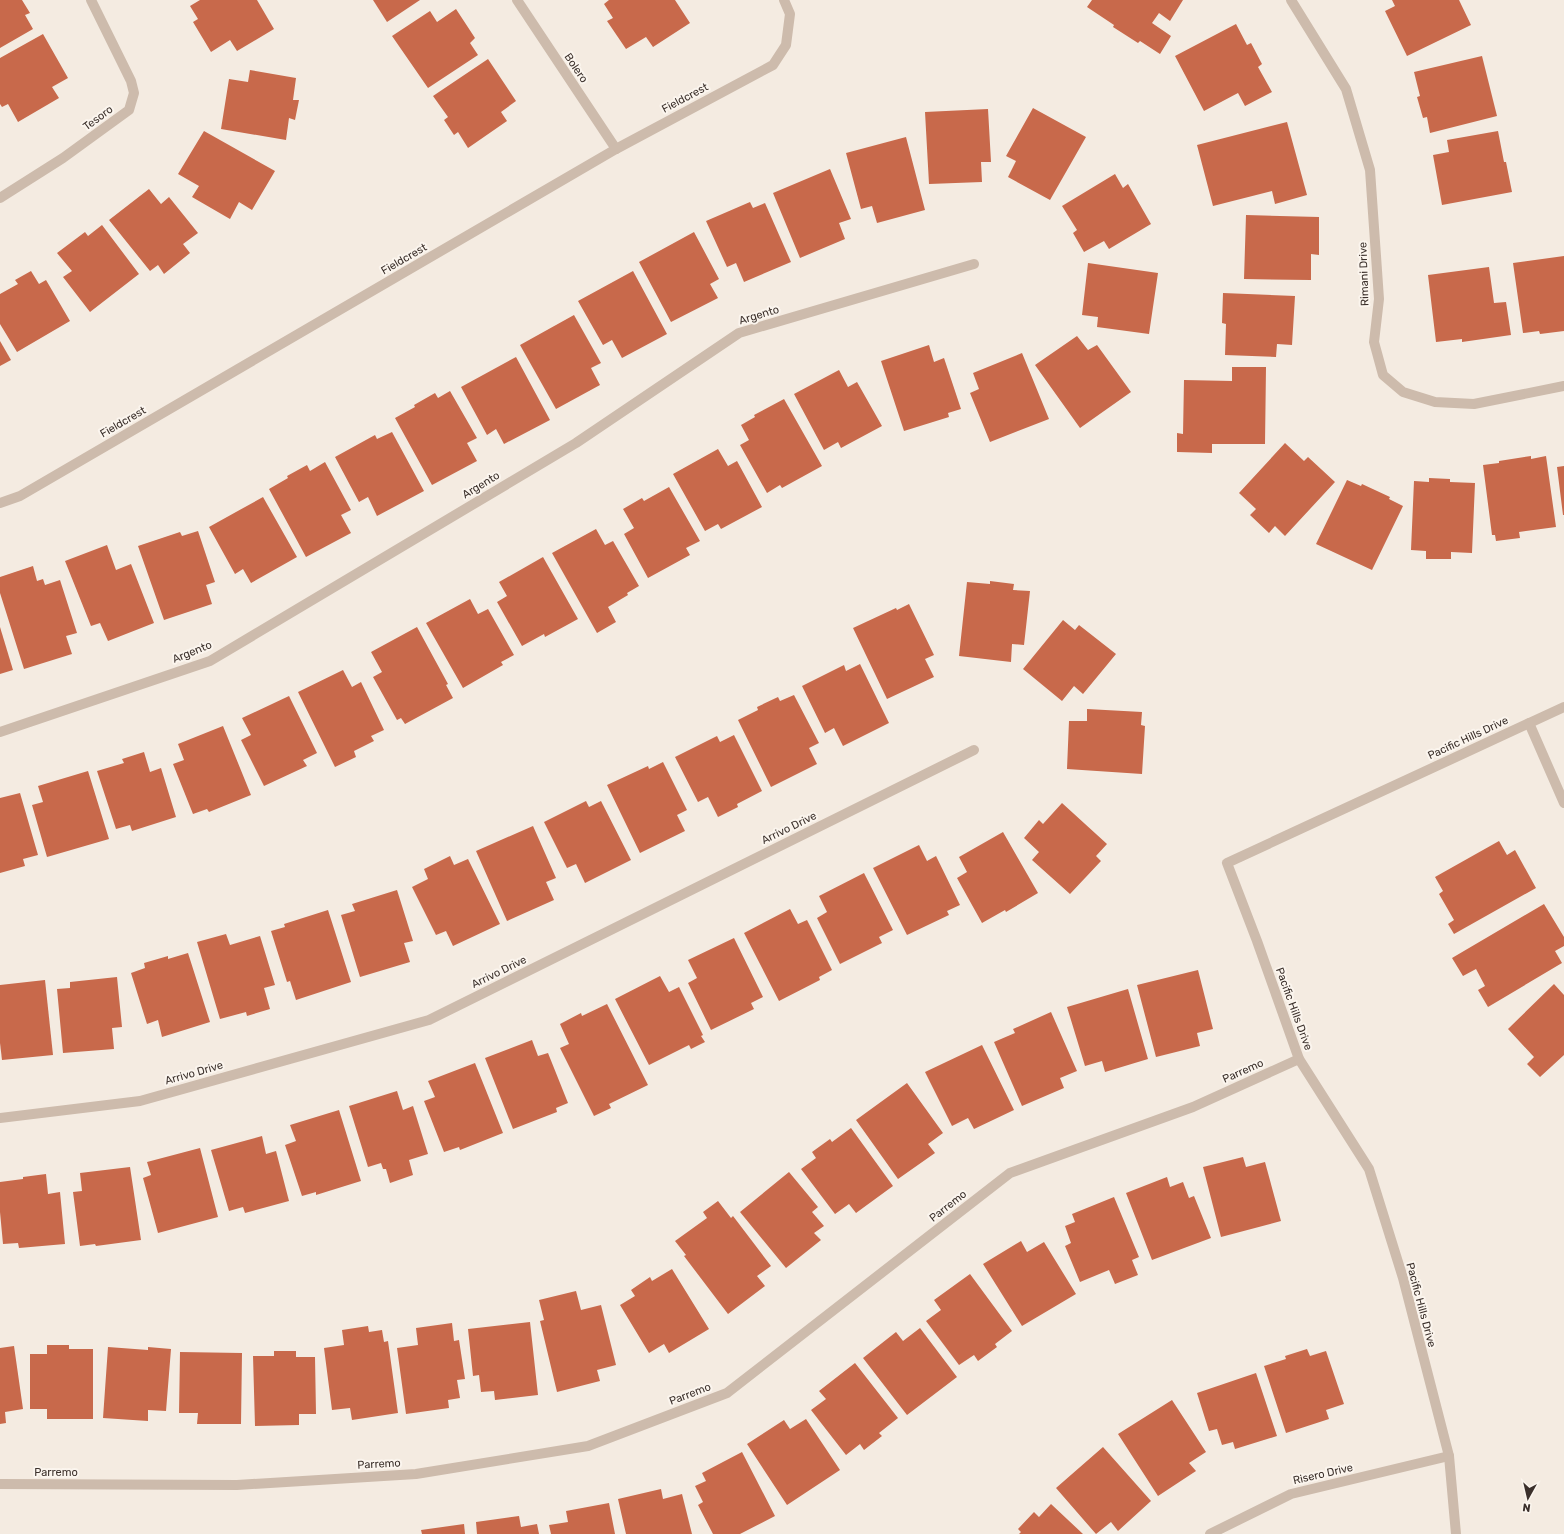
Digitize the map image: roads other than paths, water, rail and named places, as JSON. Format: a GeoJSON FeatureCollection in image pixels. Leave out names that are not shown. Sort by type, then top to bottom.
{"type":"FeatureCollection","features":[{"type":"Feature","properties":{"kind":"street","name":"Tesoro"},"geometry":{"type":"LineString","coordinates":[[0,198],[63,158],[129,110],[134,93],[131,81],[91,0]]}},
{"type":"Feature","properties":{"kind":"street","name":"Bolero"},"geometry":{"type":"LineString","coordinates":[[517,0],[616,149]]}},
{"type":"Feature","properties":{"kind":"street","name":"Fieldcrest"},"geometry":{"type":"LineString","coordinates":[[0,504],[20,496],[616,149],[773,65],[786,45],[790,14],[784,0]]}},
{"type":"Feature","properties":{"kind":"street","name":"Rimani Drive"},"geometry":{"type":"LineString","coordinates":[[1291,0],[1346,89],[1370,170],[1379,299],[1374,342],[1383,375],[1403,392],[1435,402],[1474,404],[1564,386]]}},
{"type":"Feature","properties":{"kind":"street","name":"Argento"},"geometry":{"type":"LineString","coordinates":[[0,732],[210,661],[576,443],[739,333],[974,264]]}},
{"type":"Feature","properties":{"kind":"street","name":"Pacific Hills Drive"},"geometry":{"type":"LineString","coordinates":[[1456,1534],[1449,1456],[1402,1278],[1369,1169],[1299,1059],[1257,940],[1226,863],[1564,707]]}},
{"type":"Feature","properties":{"kind":"street"},"geometry":{"type":"LineString","coordinates":[[1529,723],[1564,803]]}},
{"type":"Feature","properties":{"kind":"street","name":"Arrivo Drive"},"geometry":{"type":"LineString","coordinates":[[0,1118],[140,1101],[429,1020],[974,750]]}},
{"type":"Feature","properties":{"kind":"street","name":"Parremo"},"geometry":{"type":"LineString","coordinates":[[0,1484],[237,1485],[416,1474],[588,1446],[727,1393],[1010,1173],[1193,1107],[1299,1059]]}},
{"type":"Feature","properties":{"kind":"street","name":"Risero Drive"},"geometry":{"type":"LineString","coordinates":[[1210,1534],[1291,1494],[1449,1456]]}}]}
